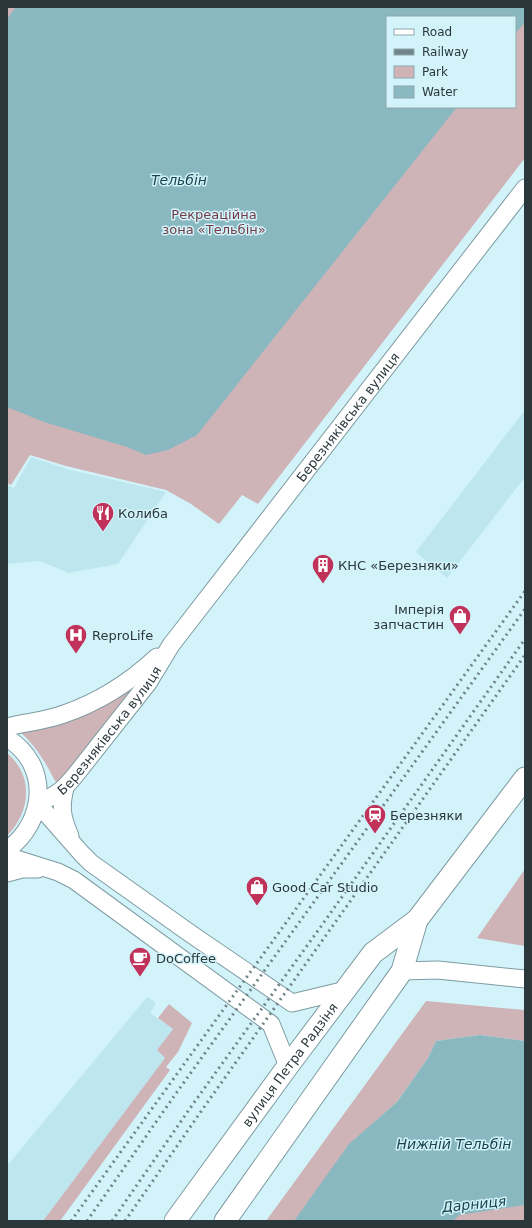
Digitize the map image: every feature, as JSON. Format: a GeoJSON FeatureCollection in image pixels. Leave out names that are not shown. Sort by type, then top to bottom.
{"type":"FeatureCollection","features":[{"type":"Feature","properties":{"kind":"main road","name":"вулиця Петра Радзіня"},"geometry":{"type":"LineString","coordinates":[[175,1221],[288,1066],[373,953],[417,920],[525,778]]}},
{"type":"Feature","properties":{"kind":"main road","name":"вулиця Петра Радзіня"},"geometry":{"type":"LineString","coordinates":[[225,1221],[402,971],[417,920]]}},
{"type":"Feature","properties":{"kind":"street","name":"Березняківська вулиця"},"geometry":{"type":"LineString","coordinates":[[38,804],[65,788],[148,683],[171,646],[525,188]]}},
{"type":"Feature","properties":{"kind":"street","name":"Березняківська вулиця"},"geometry":{"type":"LineString","coordinates":[[7,727],[63,715],[88,704],[131,680],[171,646]]}},
{"type":"Feature","properties":{"kind":"street"},"geometry":{"type":"LineString","coordinates":[[7,738],[21,750],[33,768],[38,790],[38,804],[29,828],[22,838],[7,850]]}},
{"type":"Feature","properties":{"kind":"street"},"geometry":{"type":"LineString","coordinates":[[65,788],[62,802],[62,814],[69,834],[78,850]]}},
{"type":"Feature","properties":{"kind":"street"},"geometry":{"type":"LineString","coordinates":[[38,804],[78,850],[96,866],[292,1004],[346,990]]}},
{"type":"Feature","properties":{"kind":"street"},"geometry":{"type":"LineString","coordinates":[[7,856],[64,874],[79,883],[272,1024],[288,1066]]}},
{"type":"Feature","properties":{"kind":"street"},"geometry":{"type":"LineString","coordinates":[[7,873],[29,869],[53,870]]}},
{"type":"Feature","properties":{"kind":"street"},"geometry":{"type":"LineString","coordinates":[[402,971],[438,970],[525,979]]}},
{"type":"Feature","properties":{"kind":"shaded area"},"geometry":{"type":"Polygon","coordinates":[[[525,410],[525,477],[447,578],[416,552],[525,410]]]}},
{"type":"Feature","properties":{"kind":"shaded area"},"geometry":{"type":"Polygon","coordinates":[[[31,457],[67,469],[166,492],[118,564],[68,573],[40,561],[7,564],[7,485],[14,488],[31,457]]]}},
{"type":"Feature","properties":{"kind":"shaded area"},"geometry":{"type":"Polygon","coordinates":[[[147,997],[156,1003],[150,1013],[173,1029],[157,1050],[165,1058],[43,1221],[7,1221],[7,1166],[147,997]]]}},
{"type":"Feature","properties":{"kind":"green space","name":"Тельбін"},"geometry":{"type":"Polygon","coordinates":[[[7,7],[525,7],[525,158],[258,504],[242,495],[219,524],[191,504],[166,490],[66,466],[30,455],[11,485],[7,483],[7,7]]]}},
{"type":"Feature","properties":{"kind":"green space"},"geometry":{"type":"Polygon","coordinates":[[[137,683],[141,685],[59,782],[55,781],[40,755],[20,732],[137,683]]]}},
{"type":"Feature","properties":{"kind":"green space"},"geometry":{"type":"Polygon","coordinates":[[[7,753],[16,762],[22,772],[26,794],[25,805],[21,816],[7,836],[7,753]]]}},
{"type":"Feature","properties":{"kind":"green space"},"geometry":{"type":"Polygon","coordinates":[[[525,869],[525,946],[477,938],[525,869]]]}},
{"type":"Feature","properties":{"kind":"green space","name":"Нижній Тельбін"},"geometry":{"type":"Polygon","coordinates":[[[426,1001],[525,1010],[525,1041],[480,1035],[436,1041],[428,1058],[397,1102],[351,1143],[525,1072],[525,1221],[266,1221],[426,1001]]]}},
{"type":"Feature","properties":{"kind":"green space"},"geometry":{"type":"Polygon","coordinates":[[[169,1004],[192,1023],[178,1052],[166,1067],[170,1070],[60,1221],[43,1221],[165,1058],[157,1050],[173,1029],[158,1018],[169,1004]]]}},
{"type":"Feature","properties":{"kind":"water","name":"Тельбін"},"geometry":{"type":"Polygon","coordinates":[[[16,7],[525,7],[525,22],[516,33],[516,16],[386,16],[386,108],[456,108],[197,435],[168,450],[146,455],[127,447],[44,422],[7,407],[7,19],[16,7]]]}},
{"type":"Feature","properties":{"kind":"water","name":"Нижній Тельбін"},"geometry":{"type":"Polygon","coordinates":[[[480,1035],[525,1041],[525,1205],[459,1215],[453,1221],[294,1221],[349,1144],[397,1102],[428,1058],[436,1041],[480,1035]]]}},
{"type":"Feature","properties":{"kind":"railway"},"geometry":{"type":"LineString","coordinates":[[71,1221],[525,591]]}},
{"type":"Feature","properties":{"kind":"railway"},"geometry":{"type":"LineString","coordinates":[[87,1221],[177,1092],[525,609]]}},
{"type":"Feature","properties":{"kind":"railway"},"geometry":{"type":"LineString","coordinates":[[112,1221],[193,1104],[525,639]]}},
{"type":"Feature","properties":{"kind":"railway"},"geometry":{"type":"LineString","coordinates":[[125,1221],[525,655]]}},
{"type":"Feature","properties":{"kind":"place","name":"Колиба"},"geometry":{"type":"Point","coordinates":[103,532]}},
{"type":"Feature","properties":{"kind":"place","name":"КНС «Березняки»"},"geometry":{"type":"Point","coordinates":[323,584]}},
{"type":"Feature","properties":{"kind":"place","name":"Імперія запчастин"},"geometry":{"type":"Point","coordinates":[460,636]}},
{"type":"Feature","properties":{"kind":"place","name":"ReproLife"},"geometry":{"type":"Point","coordinates":[76,654]}},
{"type":"Feature","properties":{"kind":"place","name":"Березняки"},"geometry":{"type":"Point","coordinates":[375,834]}},
{"type":"Feature","properties":{"kind":"place","name":"Good Car Studio"},"geometry":{"type":"Point","coordinates":[257,906]}},
{"type":"Feature","properties":{"kind":"place","name":"DoCoffee"},"geometry":{"type":"Point","coordinates":[140,978]}},
{"type":"Feature","properties":{"kind":"park label","name":"Рекреаційна зона «Тельбін»"},"geometry":{"type":"Point","coordinates":[214,222]}},
{"type":"Feature","properties":{"kind":"water label","name":"Дарниця"},"geometry":{"type":"Point","coordinates":[474,1204]}}]}
